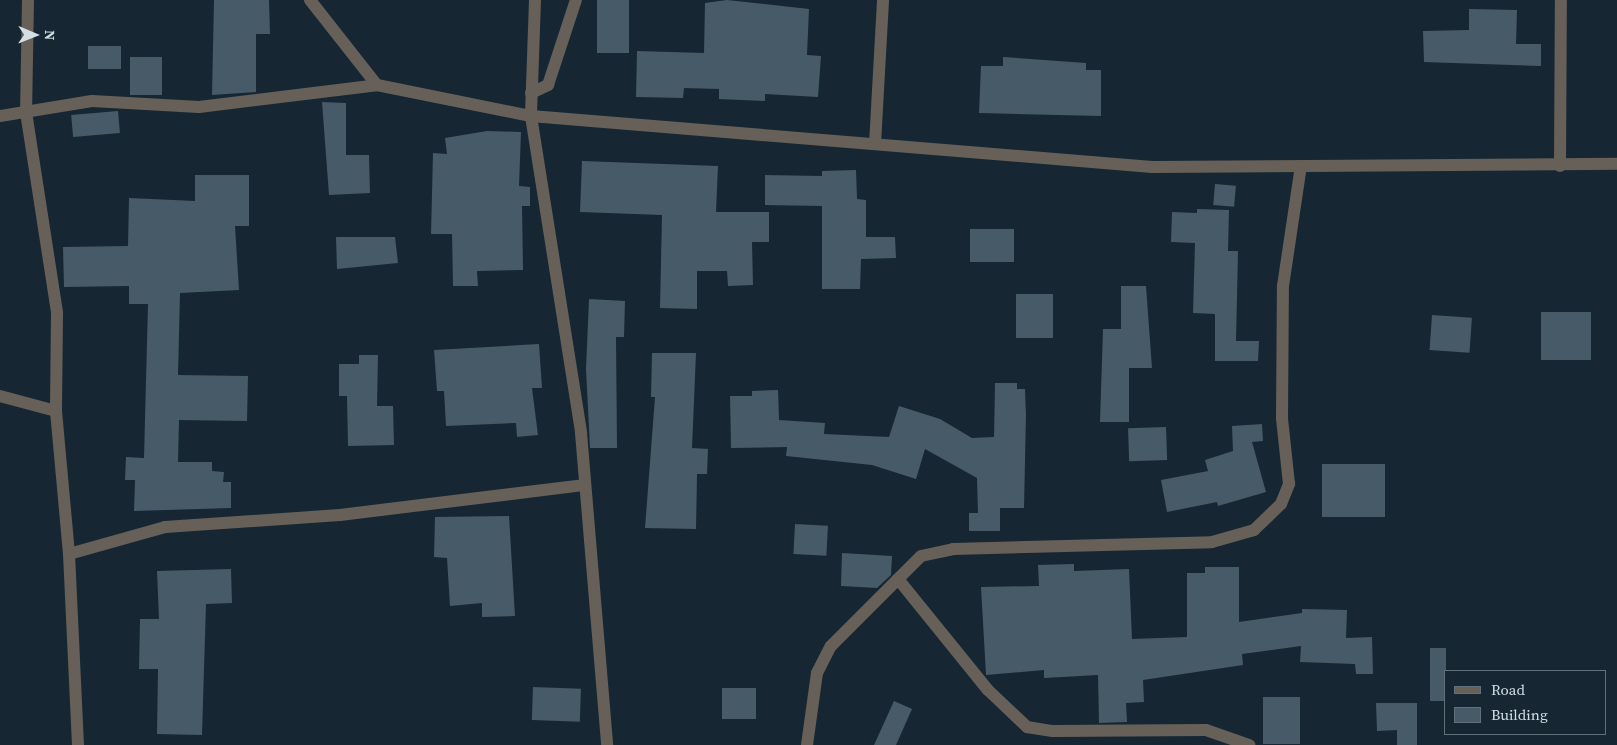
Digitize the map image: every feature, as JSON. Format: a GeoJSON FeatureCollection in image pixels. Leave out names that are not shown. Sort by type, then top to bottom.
{"type":"FeatureCollection","features":[{"type":"Feature","properties":{"kind":"street"},"geometry":{"type":"LineString","coordinates":[[28,0],[26,112],[58,313],[56,411],[69,554],[78,745]]}},
{"type":"Feature","properties":{"kind":"street"},"geometry":{"type":"LineString","coordinates":[[310,0],[377,85]]}},
{"type":"Feature","properties":{"kind":"street"},"geometry":{"type":"LineString","coordinates":[[535,0],[531,116],[571,357],[585,485],[607,745]]}},
{"type":"Feature","properties":{"kind":"street"},"geometry":{"type":"LineString","coordinates":[[531,94],[548,85],[576,0]]}},
{"type":"Feature","properties":{"kind":"street"},"geometry":{"type":"LineString","coordinates":[[875,144],[883,0]]}},
{"type":"Feature","properties":{"kind":"street"},"geometry":{"type":"LineString","coordinates":[[1560,166],[1561,0]]}},
{"type":"Feature","properties":{"kind":"street"},"geometry":{"type":"LineString","coordinates":[[0,116],[92,101],[199,107],[377,85],[531,116],[1152,167],[1560,166],[1617,164]]}},
{"type":"Feature","properties":{"kind":"street"},"geometry":{"type":"LineString","coordinates":[[807,745],[817,673],[831,646],[921,556],[953,549],[1212,542],[1254,530],[1281,504],[1289,484],[1282,418],[1283,286],[1301,166]]}},
{"type":"Feature","properties":{"kind":"street"},"geometry":{"type":"LineString","coordinates":[[0,396],[56,411]]}},
{"type":"Feature","properties":{"kind":"street"},"geometry":{"type":"LineString","coordinates":[[69,554],[165,527],[340,515],[585,485]]}},
{"type":"Feature","properties":{"kind":"street"},"geometry":{"type":"LineString","coordinates":[[898,579],[988,690],[1027,727],[1053,731],[1206,730],[1249,745]]}},
{"type":"Feature","properties":{"kind":"building"},"geometry":{"type":"Polygon","coordinates":[[[214,0],[269,0],[270,34],[256,34],[256,92],[212,95],[214,0]]]}},
{"type":"Feature","properties":{"kind":"building"},"geometry":{"type":"Polygon","coordinates":[[[597,0],[629,0],[629,53],[597,53],[597,0]]]}},
{"type":"Feature","properties":{"kind":"building"},"geometry":{"type":"Polygon","coordinates":[[[727,0],[809,9],[807,55],[821,56],[818,97],[765,94],[765,101],[719,99],[719,89],[684,88],[683,98],[636,97],[637,51],[704,53],[705,3],[727,0]]]}},
{"type":"Feature","properties":{"kind":"building"},"geometry":{"type":"Polygon","coordinates":[[[1469,9],[1517,10],[1516,44],[1541,44],[1541,66],[1424,62],[1423,31],[1469,30],[1469,9]]]}},
{"type":"Feature","properties":{"kind":"building"},"geometry":{"type":"Polygon","coordinates":[[[88,46],[121,46],[121,69],[88,69],[88,46]]]}},
{"type":"Feature","properties":{"kind":"building"},"geometry":{"type":"Polygon","coordinates":[[[130,57],[162,57],[162,95],[130,95],[130,57]]]}},
{"type":"Feature","properties":{"kind":"building"},"geometry":{"type":"Polygon","coordinates":[[[1003,57],[1086,63],[1086,70],[1101,70],[1101,116],[979,113],[981,66],[1003,66],[1003,57]]]}},
{"type":"Feature","properties":{"kind":"building"},"geometry":{"type":"Polygon","coordinates":[[[322,102],[346,103],[346,155],[369,155],[370,193],[329,195],[322,102]]]}},
{"type":"Feature","properties":{"kind":"building"},"geometry":{"type":"Polygon","coordinates":[[[118,111],[120,133],[73,137],[71,115],[118,111]]]}},
{"type":"Feature","properties":{"kind":"building"},"geometry":{"type":"Polygon","coordinates":[[[487,131],[521,132],[519,186],[530,187],[530,206],[522,206],[523,270],[477,271],[478,286],[453,286],[452,234],[431,234],[433,153],[447,154],[445,138],[487,131]]]}},
{"type":"Feature","properties":{"kind":"building"},"geometry":{"type":"Polygon","coordinates":[[[582,161],[718,166],[716,212],[769,212],[769,242],[752,242],[753,285],[728,286],[727,271],[697,271],[697,309],[660,308],[662,215],[580,212],[582,161]]]}},
{"type":"Feature","properties":{"kind":"building"},"geometry":{"type":"Polygon","coordinates":[[[856,170],[857,199],[866,200],[866,237],[895,237],[896,258],[861,259],[860,289],[822,289],[822,206],[765,205],[765,175],[822,176],[822,171],[856,170]]]}},
{"type":"Feature","properties":{"kind":"building"},"geometry":{"type":"Polygon","coordinates":[[[195,175],[249,175],[249,226],[235,226],[239,290],[180,293],[178,375],[248,376],[247,421],[179,420],[178,462],[212,462],[212,471],[224,472],[223,482],[231,482],[231,508],[134,511],[135,480],[125,480],[126,457],[144,458],[148,304],[129,304],[129,286],[64,287],[63,247],[128,246],[129,198],[195,201],[195,175]]]}},
{"type":"Feature","properties":{"kind":"building"},"geometry":{"type":"Polygon","coordinates":[[[1215,184],[1236,186],[1234,207],[1213,205],[1215,184]]]}},
{"type":"Feature","properties":{"kind":"building"},"geometry":{"type":"Polygon","coordinates":[[[1197,209],[1229,210],[1228,251],[1238,251],[1236,341],[1259,341],[1258,361],[1215,361],[1215,314],[1193,313],[1195,243],[1171,242],[1172,212],[1197,213],[1197,209]]]}},
{"type":"Feature","properties":{"kind":"building"},"geometry":{"type":"Polygon","coordinates":[[[970,229],[1014,229],[1014,262],[970,262],[970,229]]]}},
{"type":"Feature","properties":{"kind":"building"},"geometry":{"type":"Polygon","coordinates":[[[336,237],[395,237],[398,263],[337,269],[336,237]]]}},
{"type":"Feature","properties":{"kind":"building"},"geometry":{"type":"Polygon","coordinates":[[[1121,286],[1146,286],[1152,368],[1129,368],[1129,422],[1100,422],[1103,329],[1121,329],[1121,286]]]}},
{"type":"Feature","properties":{"kind":"building"},"geometry":{"type":"Polygon","coordinates":[[[1016,294],[1053,294],[1053,338],[1016,338],[1016,294]]]}},
{"type":"Feature","properties":{"kind":"building"},"geometry":{"type":"Polygon","coordinates":[[[589,299],[625,301],[624,337],[616,337],[617,448],[590,448],[586,369],[589,299]]]}},
{"type":"Feature","properties":{"kind":"building"},"geometry":{"type":"Polygon","coordinates":[[[1541,312],[1591,312],[1591,360],[1541,360],[1541,312]]]}},
{"type":"Feature","properties":{"kind":"building"},"geometry":{"type":"Polygon","coordinates":[[[1432,315],[1472,318],[1469,353],[1430,350],[1432,315]]]}},
{"type":"Feature","properties":{"kind":"building"},"geometry":{"type":"Polygon","coordinates":[[[539,344],[542,388],[532,388],[538,435],[517,437],[516,423],[446,426],[444,391],[437,391],[434,350],[539,344]]]}},
{"type":"Feature","properties":{"kind":"building"},"geometry":{"type":"Polygon","coordinates":[[[652,353],[696,353],[692,448],[708,449],[707,474],[697,474],[696,529],[645,528],[655,397],[651,397],[652,353]]]}},
{"type":"Feature","properties":{"kind":"building"},"geometry":{"type":"Polygon","coordinates":[[[359,355],[378,355],[377,406],[393,406],[394,445],[348,446],[347,396],[339,396],[339,364],[359,364],[359,355]]]}},
{"type":"Feature","properties":{"kind":"building"},"geometry":{"type":"Polygon","coordinates":[[[995,383],[1017,383],[1017,389],[1025,389],[1026,415],[1024,508],[1000,508],[1000,531],[969,531],[969,513],[978,513],[977,478],[925,449],[916,479],[872,465],[786,456],[787,447],[731,448],[730,396],[752,396],[752,391],[778,390],[779,420],[825,423],[824,434],[889,437],[899,406],[940,419],[972,438],[994,437],[995,383]]]}},
{"type":"Feature","properties":{"kind":"building"},"geometry":{"type":"Polygon","coordinates":[[[1262,424],[1263,441],[1252,442],[1266,492],[1218,506],[1217,502],[1167,512],[1161,480],[1208,471],[1205,460],[1233,451],[1232,426],[1262,424]]]}},
{"type":"Feature","properties":{"kind":"building"},"geometry":{"type":"Polygon","coordinates":[[[1166,427],[1167,460],[1129,461],[1128,428],[1166,427]]]}},
{"type":"Feature","properties":{"kind":"building"},"geometry":{"type":"Polygon","coordinates":[[[1322,464],[1385,464],[1385,517],[1322,517],[1322,464]]]}},
{"type":"Feature","properties":{"kind":"building"},"geometry":{"type":"Polygon","coordinates":[[[509,516],[515,616],[482,617],[482,603],[450,606],[447,558],[434,557],[435,517],[509,516]]]}},
{"type":"Feature","properties":{"kind":"building"},"geometry":{"type":"Polygon","coordinates":[[[795,524],[828,526],[826,556],[793,554],[795,524]]]}},
{"type":"Feature","properties":{"kind":"building"},"geometry":{"type":"Polygon","coordinates":[[[842,553],[892,556],[891,575],[877,588],[841,586],[842,553]]]}},
{"type":"Feature","properties":{"kind":"building"},"geometry":{"type":"Polygon","coordinates":[[[1074,564],[1074,571],[1129,569],[1132,639],[1187,637],[1187,573],[1205,573],[1205,567],[1239,567],[1239,622],[1302,613],[1302,609],[1347,610],[1346,638],[1372,637],[1373,674],[1356,674],[1355,664],[1300,662],[1301,646],[1242,654],[1243,665],[1143,680],[1144,702],[1126,703],[1127,722],[1099,723],[1098,675],[1044,678],[1044,670],[986,675],[981,587],[1039,586],[1038,565],[1074,564]]]}},
{"type":"Feature","properties":{"kind":"building"},"geometry":{"type":"Polygon","coordinates":[[[231,569],[232,603],[206,604],[202,735],[157,734],[158,669],[139,669],[140,619],[159,619],[157,571],[231,569]]]}},
{"type":"Feature","properties":{"kind":"building"},"geometry":{"type":"Polygon","coordinates":[[[1430,648],[1446,648],[1444,701],[1430,701],[1430,648]]]}},
{"type":"Feature","properties":{"kind":"building"},"geometry":{"type":"Polygon","coordinates":[[[533,687],[581,689],[580,722],[532,720],[533,687]]]}},
{"type":"Feature","properties":{"kind":"building"},"geometry":{"type":"Polygon","coordinates":[[[722,688],[756,688],[756,719],[722,719],[722,688]]]}},
{"type":"Feature","properties":{"kind":"building"},"geometry":{"type":"Polygon","coordinates":[[[1263,697],[1300,697],[1300,744],[1263,744],[1263,697]]]}},
{"type":"Feature","properties":{"kind":"building"},"geometry":{"type":"Polygon","coordinates":[[[894,701],[912,709],[896,745],[874,745],[894,701]]]}},
{"type":"Feature","properties":{"kind":"building"},"geometry":{"type":"Polygon","coordinates":[[[1376,703],[1417,703],[1417,745],[1397,745],[1397,730],[1377,731],[1376,703]]]}}]}
